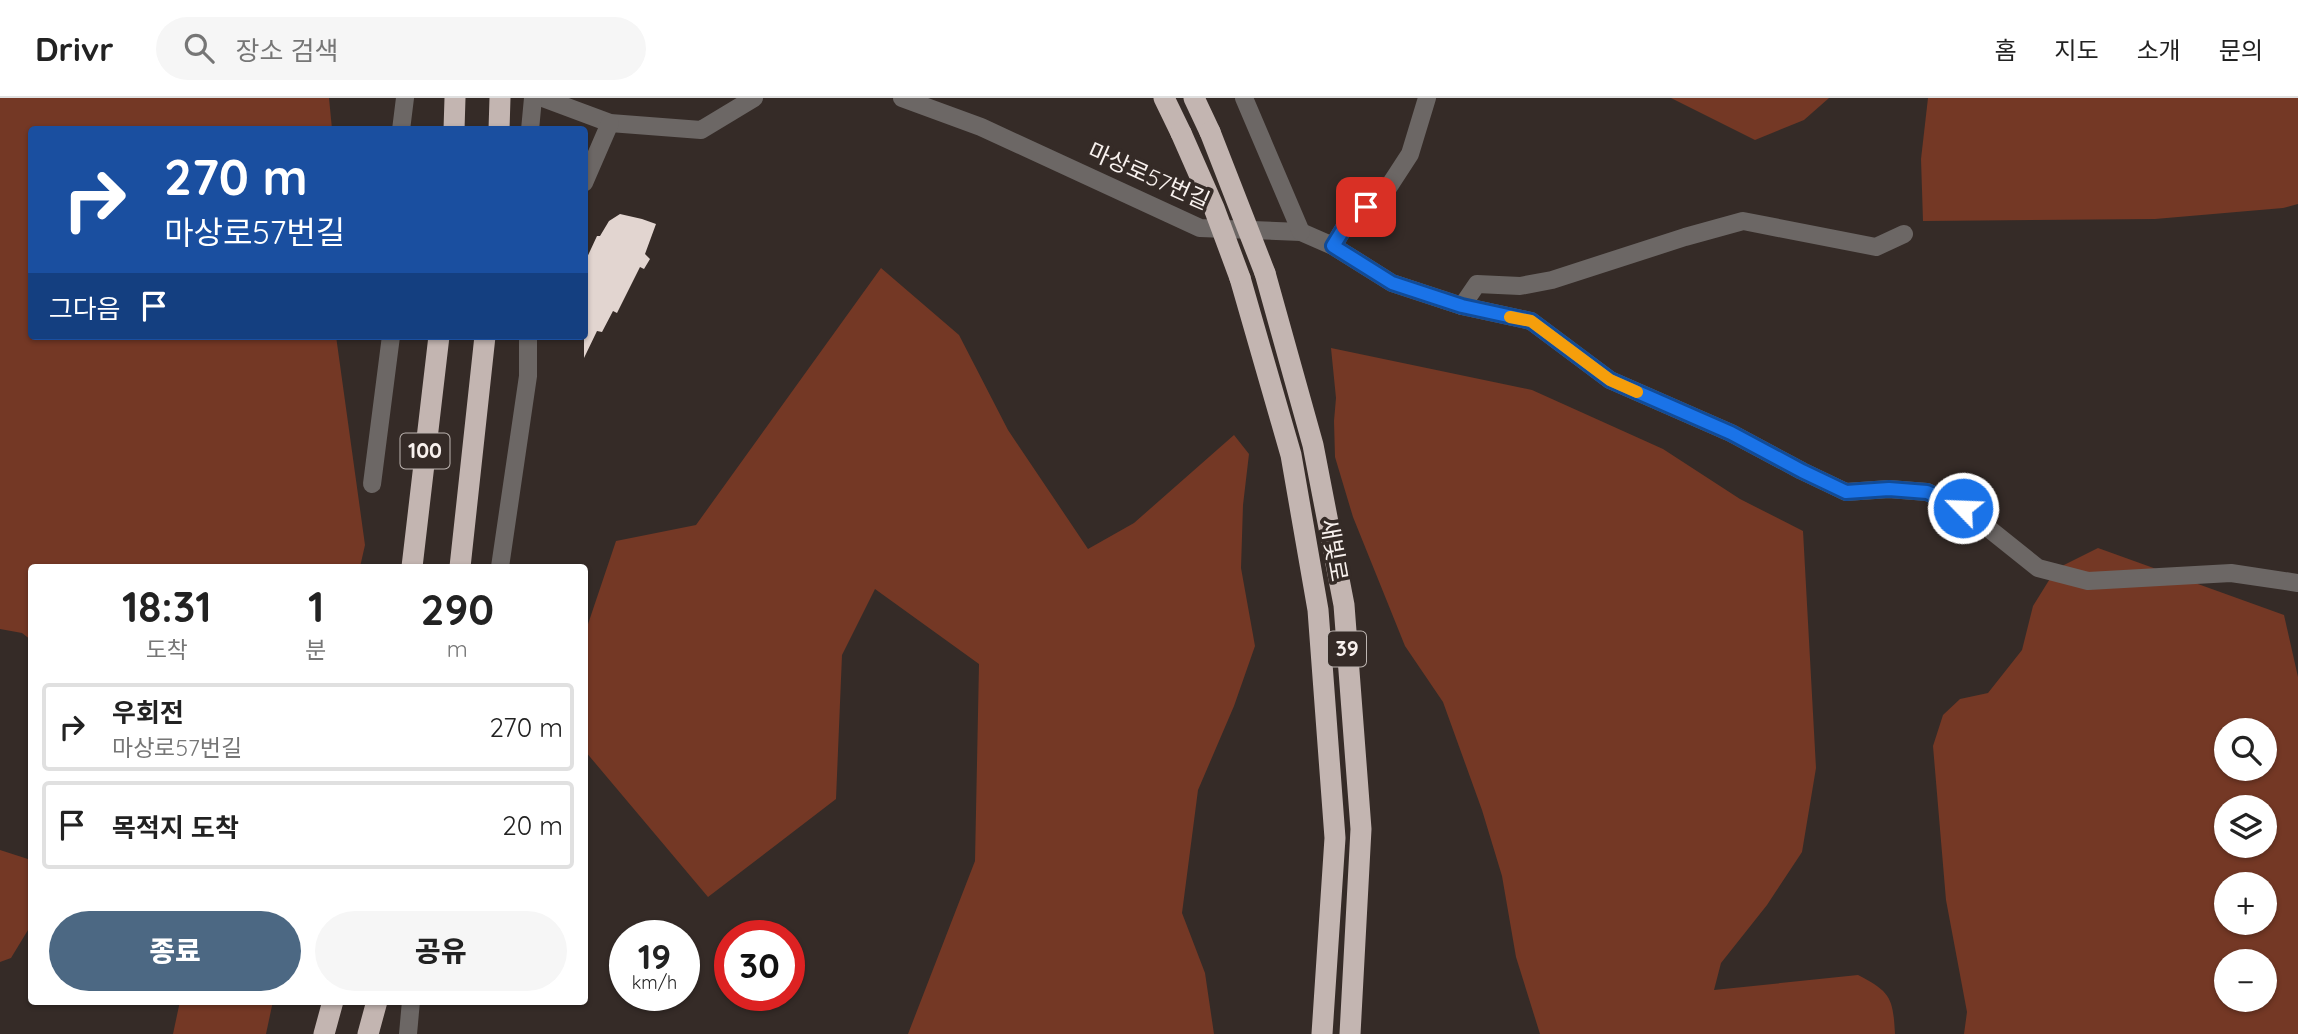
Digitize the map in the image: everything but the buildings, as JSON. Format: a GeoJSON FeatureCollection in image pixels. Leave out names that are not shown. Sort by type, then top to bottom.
{"type":"FeatureCollection","features":[{"type":"Feature","properties":{"kind":"highway"},"geometry":{"type":"LineString","coordinates":[[454,126],[455,98]]}},
{"type":"Feature","properties":{"kind":"highway"},"geometry":{"type":"LineString","coordinates":[[499,126],[500,98]]}},
{"type":"Feature","properties":{"kind":"highway","name":"새빛로"},"geometry":{"type":"LineString","coordinates":[[1164,98],[1214,208],[1240,278],[1291,455],[1318,610],[1335,838],[1322,1034]]}},
{"type":"Feature","properties":{"kind":"highway","name":"새빛로"},"geometry":{"type":"LineString","coordinates":[[1194,98],[1210,132],[1265,274],[1314,444],[1344,605],[1361,829],[1350,1034]]}},
{"type":"Feature","properties":{"kind":"highway","name":"100"},"geometry":{"type":"LineString","coordinates":[[412,564],[439,340]]}},
{"type":"Feature","properties":{"kind":"highway","name":"100"},"geometry":{"type":"LineString","coordinates":[[460,564],[485,340]]}},
{"type":"Feature","properties":{"kind":"highway"},"geometry":{"type":"LineString","coordinates":[[324,1034],[332,1005]]}},
{"type":"Feature","properties":{"kind":"highway"},"geometry":{"type":"LineString","coordinates":[[369,1034],[376,1005]]}},
{"type":"Feature","properties":{"kind":"street"},"geometry":{"type":"LineString","coordinates":[[402,126],[405,98]]}},
{"type":"Feature","properties":{"kind":"street"},"geometry":{"type":"LineString","coordinates":[[530,126],[533,98]]}},
{"type":"Feature","properties":{"kind":"street"},"geometry":{"type":"LineString","coordinates":[[543,98],[610,123],[701,130],[754,98]]}},
{"type":"Feature","properties":{"kind":"street","name":"마상로57번길"},"geometry":{"type":"LineString","coordinates":[[902,98],[981,127],[1200,228],[1301,232],[1333,246],[1392,283],[1462,306],[1531,321],[1610,380],[1731,433],[1846,492],[1889,489],[1927,492],[1963,508],[2038,568],[2088,581],[2231,573],[2298,583]]}},
{"type":"Feature","properties":{"kind":"street"},"geometry":{"type":"LineString","coordinates":[[1244,98],[1301,232]]}},
{"type":"Feature","properties":{"kind":"street"},"geometry":{"type":"LineString","coordinates":[[1333,246],[1349,220],[1384,194],[1410,155],[1427,98]]}},
{"type":"Feature","properties":{"kind":"street"},"geometry":{"type":"LineString","coordinates":[[588,174],[610,123]]}},
{"type":"Feature","properties":{"kind":"street"},"geometry":{"type":"LineString","coordinates":[[1462,306],[1477,284],[1520,286],[1552,280],[1743,220],[1876,247],[1904,234]]}},
{"type":"Feature","properties":{"kind":"street"},"geometry":{"type":"LineString","coordinates":[[372,484],[390,340]]}},
{"type":"Feature","properties":{"kind":"street"},"geometry":{"type":"LineString","coordinates":[[500,564],[528,376],[528,340]]}},
{"type":"Feature","properties":{"kind":"street"},"geometry":{"type":"LineString","coordinates":[[408,1034],[411,1005]]}},
{"type":"Feature","properties":{"kind":"shaded area"},"geometry":{"type":"Polygon","coordinates":[[[0,98],[329,98],[332,126],[28,126],[28,340],[337,340],[365,545],[361,564],[28,564],[28,638],[22,633],[0,629],[0,98]]]}},
{"type":"Feature","properties":{"kind":"shaded area"},"geometry":{"type":"Polygon","coordinates":[[[1671,98],[1829,98],[1804,120],[1755,140],[1671,98]]]}},
{"type":"Feature","properties":{"kind":"shaded area"},"geometry":{"type":"Polygon","coordinates":[[[1928,98],[2298,98],[2298,204],[2283,208],[2155,219],[1923,221],[1921,159],[1928,98]]]}},
{"type":"Feature","properties":{"kind":"shaded area"},"geometry":{"type":"Polygon","coordinates":[[[881,268],[959,335],[1008,430],[1088,549],[1134,523],[1234,435],[1249,454],[1243,505],[1241,568],[1255,646],[1234,706],[1198,790],[1182,913],[1205,973],[1214,1034],[908,1034],[975,861],[979,664],[875,589],[842,655],[836,799],[708,897],[588,755],[588,624],[616,541],[696,525],[881,268]]]}},
{"type":"Feature","properties":{"kind":"shaded area"},"geometry":{"type":"Polygon","coordinates":[[[1331,348],[1532,390],[1663,449],[1740,499],[1803,531],[1816,768],[1802,852],[1767,905],[1721,963],[1714,990],[1858,975],[1877,986],[1888,997],[1893,1012],[1895,1034],[1540,1034],[1516,957],[1502,876],[1482,810],[1443,702],[1405,646],[1353,517],[1335,457],[1336,398],[1331,348]]]}},
{"type":"Feature","properties":{"kind":"shaded area"},"geometry":{"type":"Polygon","coordinates":[[[2098,548],[2284,615],[2298,677],[2298,1034],[1964,1034],[1967,1012],[1946,900],[1933,746],[1943,715],[1960,699],[1988,693],[2022,650],[2033,606],[2056,569],[2098,548]]]}},
{"type":"Feature","properties":{"kind":"shaded area"},"geometry":{"type":"Polygon","coordinates":[[[0,850],[28,859],[28,930],[11,958],[0,962],[0,850]]]}},
{"type":"Feature","properties":{"kind":"shaded area"},"geometry":{"type":"Polygon","coordinates":[[[179,1005],[272,1005],[266,1034],[173,1034],[179,1005]]]}},
{"type":"Feature","properties":{"kind":"slow traffic"},"geometry":{"type":"LineString","coordinates":[[1510,317],[1531,321],[1610,380],[1637,392]]}},
{"type":"Feature","properties":{"kind":"route"},"geometry":{"type":"LineString","coordinates":[[1366,207],[1349,220],[1333,246],[1392,283],[1462,306],[1531,321],[1610,380],[1731,433],[1846,492],[1889,489],[1927,492],[1963,508]]}}]}
